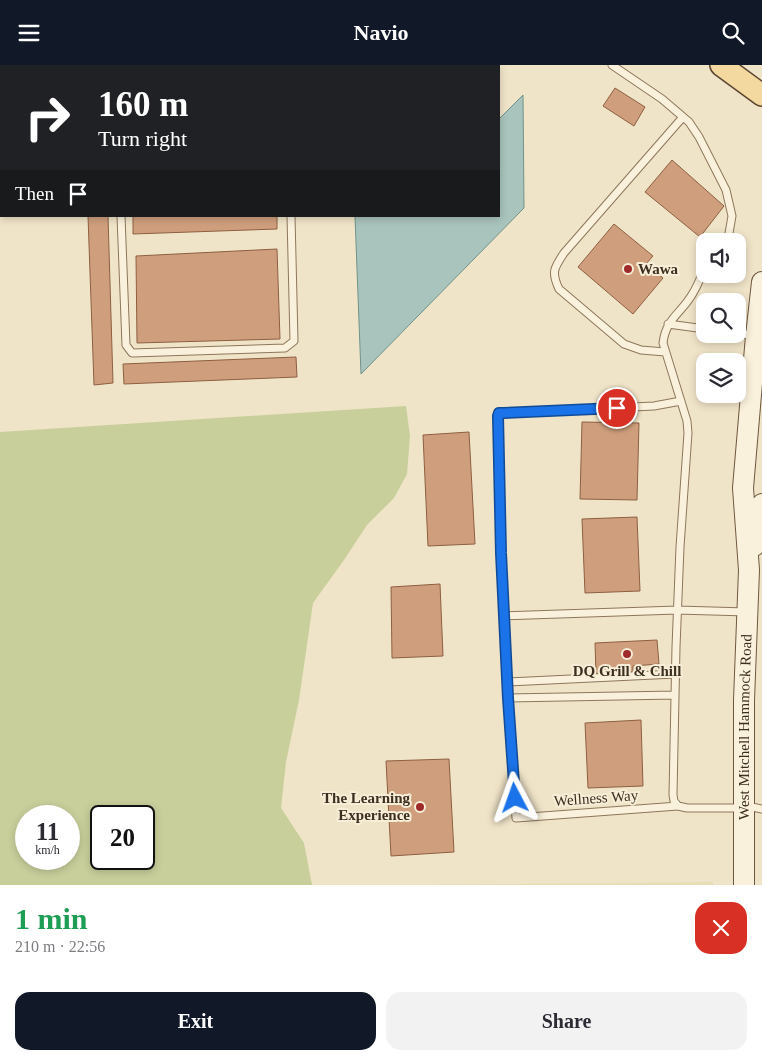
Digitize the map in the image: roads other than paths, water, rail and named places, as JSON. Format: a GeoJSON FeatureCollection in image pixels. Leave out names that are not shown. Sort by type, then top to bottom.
{"type":"FeatureCollection","features":[{"type":"Feature","properties":{"kind":"main road"},"geometry":{"type":"LineString","coordinates":[[721,65],[762,95]]}},
{"type":"Feature","properties":{"kind":"main road","name":"West Mitchell Hammock Road"},"geometry":{"type":"LineString","coordinates":[[744,885],[750,808],[744,700],[749,570],[743,488],[747,335],[762,282]]}},
{"type":"Feature","properties":{"kind":"main road","name":"West Mitchell Hammock Road"},"geometry":{"type":"LineString","coordinates":[[749,570],[762,504]]}},
{"type":"Feature","properties":{"kind":"lane"},"geometry":{"type":"LineString","coordinates":[[612,65],[662,99],[688,122],[699,137],[726,190],[732,216],[729,233]]}},
{"type":"Feature","properties":{"kind":"lane"},"geometry":{"type":"LineString","coordinates":[[665,352],[641,350],[624,344],[559,289],[554,277],[555,266],[564,253],[683,117]]}},
{"type":"Feature","properties":{"kind":"lane"},"geometry":{"type":"LineString","coordinates":[[121,217],[126,345],[132,353],[285,348],[294,341],[292,217]]}},
{"type":"Feature","properties":{"kind":"lane"},"geometry":{"type":"LineString","coordinates":[[678,806],[674,801],[673,795],[675,695],[680,547],[688,433],[687,421],[663,343],[664,333],[668,324],[693,294],[698,283]]}},
{"type":"Feature","properties":{"kind":"lane"},"geometry":{"type":"LineString","coordinates":[[668,324],[696,328]]}},
{"type":"Feature","properties":{"kind":"lane","name":"Wellness Way"},"geometry":{"type":"LineString","coordinates":[[681,401],[654,406],[499,413],[497,423],[501,553],[516,818],[678,806],[687,808],[750,808]]}},
{"type":"Feature","properties":{"kind":"lane"},"geometry":{"type":"LineString","coordinates":[[504,615],[678,610],[747,612]]}},
{"type":"Feature","properties":{"kind":"lane"},"geometry":{"type":"LineString","coordinates":[[508,682],[676,674]]}},
{"type":"Feature","properties":{"kind":"lane"},"geometry":{"type":"LineString","coordinates":[[508,698],[675,695]]}},
{"type":"Feature","properties":{"kind":"water"},"geometry":{"type":"Polygon","coordinates":[[[523,95],[524,208],[361,374],[355,217],[500,217],[500,118],[523,95]]]}},
{"type":"Feature","properties":{"kind":"place","name":"Wawa"},"geometry":{"type":"Point","coordinates":[628,269]}},
{"type":"Feature","properties":{"kind":"place","name":"DQ Grill & Chill"},"geometry":{"type":"Point","coordinates":[627,654]}},
{"type":"Feature","properties":{"kind":"place","name":"The Learning Experience"},"geometry":{"type":"Point","coordinates":[420,807]}}]}
